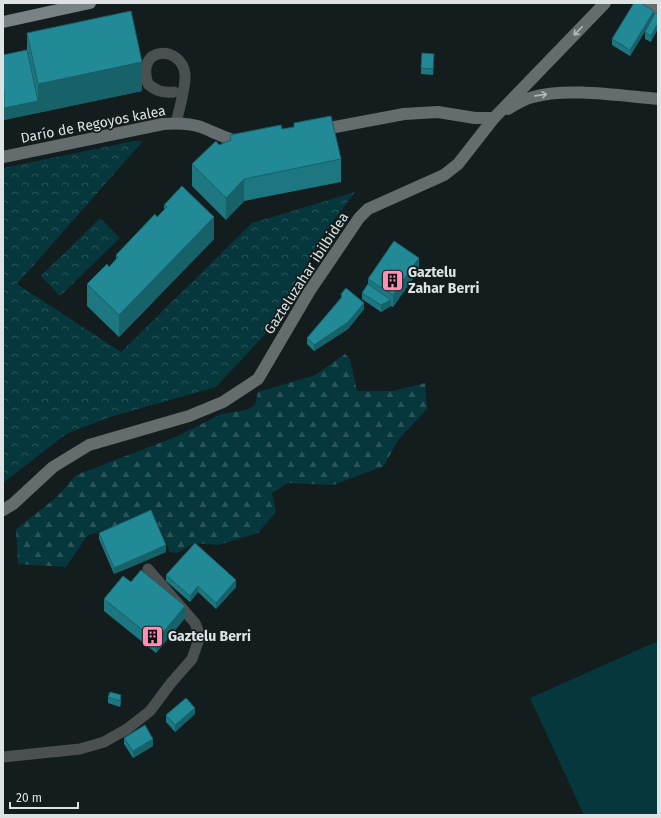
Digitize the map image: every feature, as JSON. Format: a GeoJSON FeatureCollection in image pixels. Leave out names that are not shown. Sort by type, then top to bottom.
{"type":"FeatureCollection","features":[{"type":"Feature","properties":{"kind":"main road"},"geometry":{"type":"LineString","coordinates":[[3,22],[90,3]]}},
{"type":"Feature","properties":{"kind":"street","name":"Gazteluzahar ibilbidea"},"geometry":{"type":"LineString","coordinates":[[3,510],[12,504],[54,467],[89,445],[189,416],[223,402],[258,380],[309,292],[359,218],[368,208],[444,175],[458,164],[494,118],[605,3]]}},
{"type":"Feature","properties":{"kind":"street"},"geometry":{"type":"LineString","coordinates":[[649,3],[658,10]]}},
{"type":"Feature","properties":{"kind":"street"},"geometry":{"type":"LineString","coordinates":[[306,133],[366,120],[404,114],[438,112],[475,118],[494,118],[517,103],[533,96],[560,93],[658,99]]}},
{"type":"Feature","properties":{"kind":"street","name":"Darío de Regoyos kalea"},"geometry":{"type":"LineString","coordinates":[[3,157],[163,124],[176,123],[200,127],[235,141],[257,142]]}},
{"type":"Feature","properties":{"kind":"lane"},"geometry":{"type":"LineString","coordinates":[[174,92],[162,92],[156,90],[148,84],[145,72],[149,59],[156,55],[170,55],[177,58],[183,66],[185,75],[176,123]]}},
{"type":"Feature","properties":{"kind":"lane"},"geometry":{"type":"LineString","coordinates":[[3,757],[80,749],[104,742],[127,729],[150,711],[171,683],[192,659],[200,636],[195,623],[148,569]]}},
{"type":"Feature","properties":{"kind":"green space"},"geometry":{"type":"Polygon","coordinates":[[[134,141],[143,141],[17,284],[121,352],[252,223],[355,192],[324,234],[271,328],[216,387],[110,417],[66,434],[3,483],[3,168],[134,141]]]}},
{"type":"Feature","properties":{"kind":"green space"},"geometry":{"type":"Polygon","coordinates":[[[100,218],[120,238],[60,296],[41,276],[100,218]]]}},
{"type":"Feature","properties":{"kind":"green space"},"geometry":{"type":"Polygon","coordinates":[[[345,354],[350,359],[357,391],[393,391],[425,383],[427,409],[398,440],[384,466],[333,485],[288,483],[272,493],[276,512],[258,533],[218,545],[195,543],[177,553],[170,552],[153,513],[87,536],[66,567],[18,564],[16,529],[57,497],[76,475],[178,436],[221,414],[246,410],[255,405],[258,392],[315,375],[345,354]]]}},
{"type":"Feature","properties":{"kind":"green space"},"geometry":{"type":"Polygon","coordinates":[[[658,641],[658,815],[584,815],[530,698],[658,641]]]}},
{"type":"Feature","properties":{"kind":"building"},"geometry":{"type":"Polygon","coordinates":[[[634,3],[641,3],[654,11],[630,50],[612,39],[634,3]]]}},
{"type":"Feature","properties":{"kind":"building"},"geometry":{"type":"Polygon","coordinates":[[[131,11],[142,62],[38,84],[27,33],[131,11]]]}},
{"type":"Feature","properties":{"kind":"building"},"geometry":{"type":"Polygon","coordinates":[[[655,13],[658,14],[658,23],[651,36],[645,32],[655,13]]]}},
{"type":"Feature","properties":{"kind":"building"},"geometry":{"type":"Polygon","coordinates":[[[27,50],[38,101],[4,108],[3,55],[27,50]]]}},
{"type":"Feature","properties":{"kind":"building"},"geometry":{"type":"Polygon","coordinates":[[[422,53],[434,54],[433,69],[421,68],[422,53]]]}},
{"type":"Feature","properties":{"kind":"building"},"geometry":{"type":"Polygon","coordinates":[[[331,116],[341,159],[244,179],[226,198],[192,164],[216,141],[219,145],[231,140],[230,135],[281,125],[282,129],[294,127],[294,123],[331,116]]]}},
{"type":"Feature","properties":{"kind":"building"},"geometry":{"type":"Polygon","coordinates":[[[182,186],[214,217],[119,315],[87,284],[107,264],[109,267],[118,257],[116,255],[155,214],[157,217],[167,207],[164,205],[182,186]]]}},
{"type":"Feature","properties":{"kind":"building","name":"Gaztelu Zahar Berri"},"geometry":{"type":"Polygon","coordinates":[[[394,241],[419,258],[393,295],[368,279],[394,241]]]}},
{"type":"Feature","properties":{"kind":"building"},"geometry":{"type":"Polygon","coordinates":[[[368,284],[391,300],[381,305],[362,293],[368,284]]]}},
{"type":"Feature","properties":{"kind":"building"},"geometry":{"type":"Polygon","coordinates":[[[346,288],[364,303],[348,322],[314,345],[307,338],[342,297],[341,294],[346,288]]]}},
{"type":"Feature","properties":{"kind":"building"},"geometry":{"type":"Polygon","coordinates":[[[151,510],[166,545],[114,568],[99,533],[151,510]]]}},
{"type":"Feature","properties":{"kind":"building"},"geometry":{"type":"Polygon","coordinates":[[[195,543],[236,580],[216,603],[198,586],[190,596],[166,575],[195,543]]]}},
{"type":"Feature","properties":{"kind":"building","name":"Gaztelu Berri"},"geometry":{"type":"Polygon","coordinates":[[[141,570],[185,606],[156,641],[104,599],[123,576],[131,582],[141,570]]]}},
{"type":"Feature","properties":{"kind":"building"},"geometry":{"type":"Polygon","coordinates":[[[110,692],[121,695],[120,701],[108,697],[110,692]]]}},
{"type":"Feature","properties":{"kind":"building"},"geometry":{"type":"Polygon","coordinates":[[[186,698],[195,708],[175,725],[166,715],[186,698]]]}},
{"type":"Feature","properties":{"kind":"building"},"geometry":{"type":"Polygon","coordinates":[[[145,725],[153,739],[133,751],[124,738],[145,725]]]}},
{"type":"Feature","properties":{"kind":"place","name":"Gaztelu Zahar Berri"},"geometry":{"type":"Point","coordinates":[393,280]}},
{"type":"Feature","properties":{"kind":"place","name":"Gaztelu Berri"},"geometry":{"type":"Point","coordinates":[153,636]}}]}
